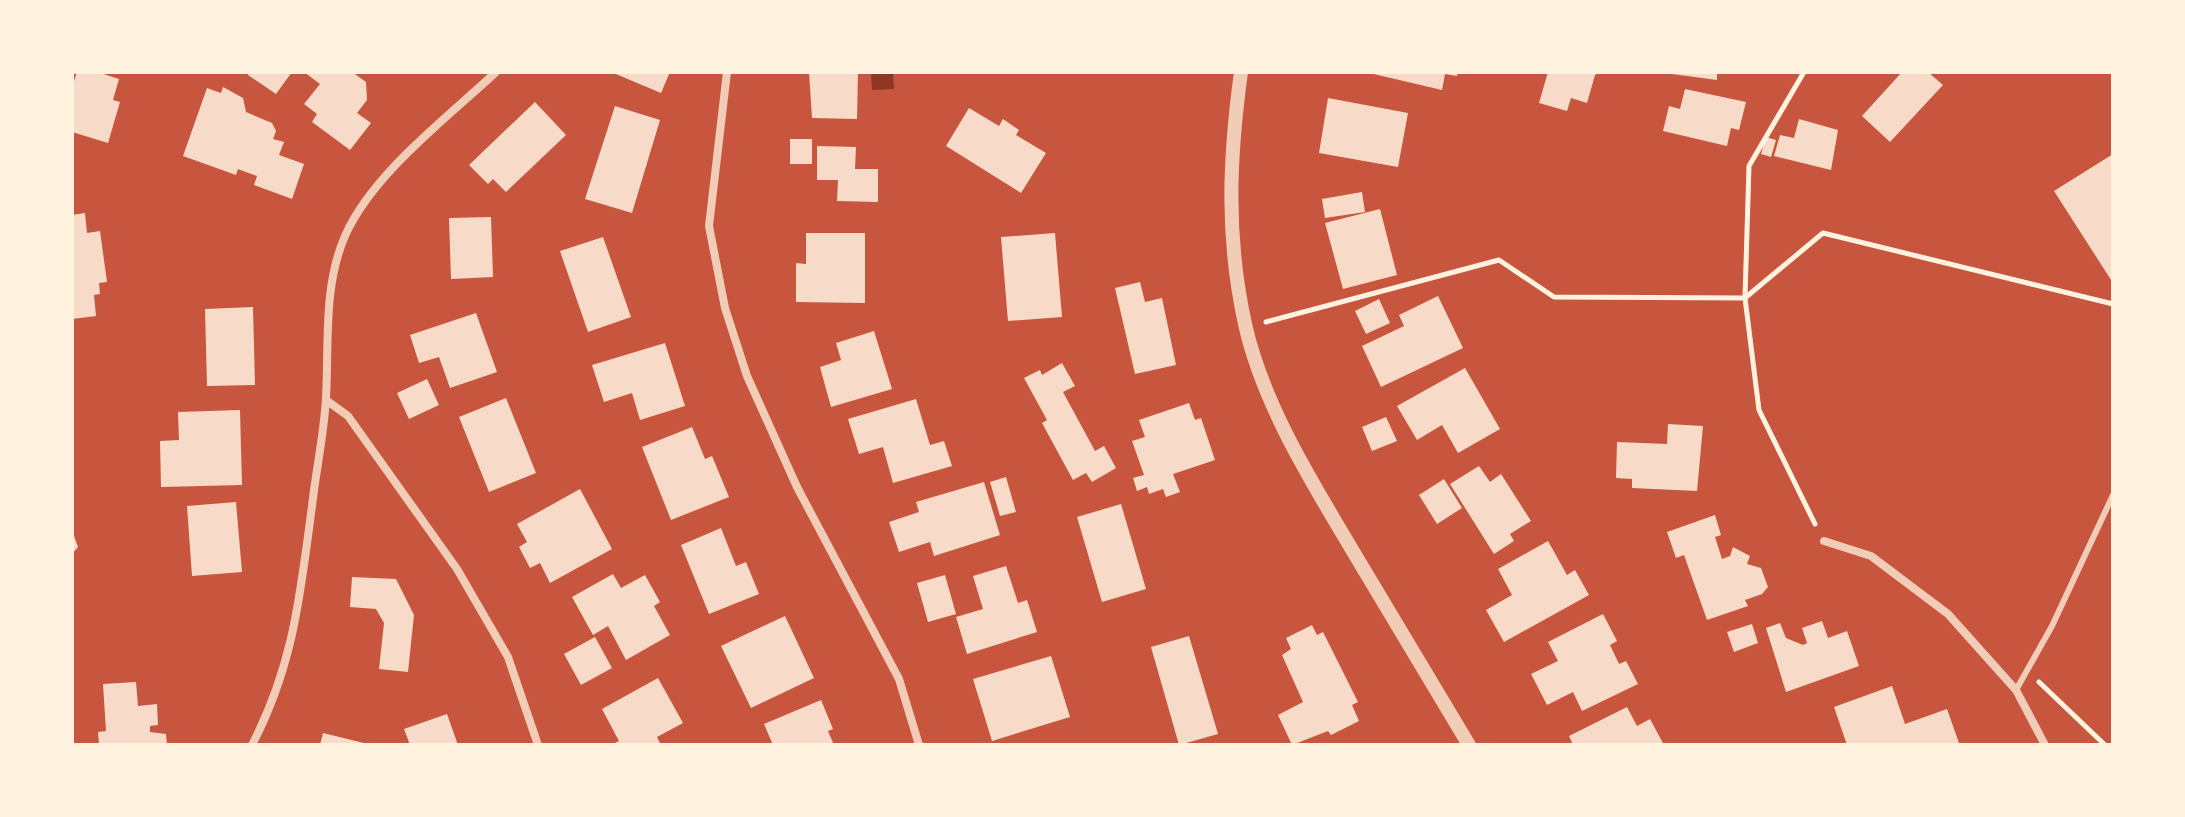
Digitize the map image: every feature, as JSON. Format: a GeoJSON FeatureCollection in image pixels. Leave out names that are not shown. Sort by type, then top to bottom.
{"type":"FeatureCollection","features":[{"type":"Feature","properties":{"kind":"street"},"geometry":{"type":"LineString","coordinates":[[252,745],[278,690],[296,627],[326,400],[331,292],[344,237],[367,200],[394,170],[496,72]]}},
{"type":"Feature","properties":{"kind":"street"},"geometry":{"type":"LineString","coordinates":[[727,72],[709,226],[725,308],[747,376],[797,487],[899,679],[919,745]]}},
{"type":"Feature","properties":{"kind":"street"},"geometry":{"type":"LineString","coordinates":[[1241,72],[1230,152],[1232,247],[1246,327],[1273,403],[1317,491],[1469,745]]}},
{"type":"Feature","properties":{"kind":"street"},"geometry":{"type":"LineString","coordinates":[[326,400],[348,416],[457,569],[508,657],[538,745]]}},
{"type":"Feature","properties":{"kind":"street"},"geometry":{"type":"LineString","coordinates":[[1824,541],[1871,556],[1948,614],[2016,690],[2045,745]]}},
{"type":"Feature","properties":{"kind":"lane"},"geometry":{"type":"LineString","coordinates":[[2016,690],[2052,626],[2113,495]]}},
{"type":"Feature","properties":{"kind":"path"},"geometry":{"type":"LineString","coordinates":[[1804,72],[1749,166],[1745,298],[1759,410],[1824,541]]}},
{"type":"Feature","properties":{"kind":"path"},"geometry":{"type":"LineString","coordinates":[[1246,327],[1499,260],[1554,297],[1745,298],[1823,233],[2113,304]]}},
{"type":"Feature","properties":{"kind":"path"},"geometry":{"type":"LineString","coordinates":[[2027,670],[2105,745]]}},
{"type":"Feature","properties":{"kind":"shaded area"},"geometry":{"type":"Polygon","coordinates":[[[871,72],[893,72],[894,89],[872,90],[871,72]]]}},
{"type":"Feature","properties":{"kind":"building"},"geometry":{"type":"Polygon","coordinates":[[[77,72],[97,72],[119,79],[113,100],[120,102],[108,143],[72,132],[72,87],[77,72]]]}},
{"type":"Feature","properties":{"kind":"building"},"geometry":{"type":"Polygon","coordinates":[[[250,72],[292,72],[276,94],[248,75],[250,72]]]}},
{"type":"Feature","properties":{"kind":"building"},"geometry":{"type":"Polygon","coordinates":[[[304,72],[352,72],[366,82],[367,100],[357,113],[371,123],[350,150],[312,122],[317,114],[304,104],[320,84],[304,72]]]}},
{"type":"Feature","properties":{"kind":"building"},"geometry":{"type":"Polygon","coordinates":[[[611,72],[670,72],[661,93],[611,72]]]}},
{"type":"Feature","properties":{"kind":"building"},"geometry":{"type":"Polygon","coordinates":[[[809,72],[858,72],[857,119],[812,118],[809,72]]]}},
{"type":"Feature","properties":{"kind":"building"},"geometry":{"type":"Polygon","coordinates":[[[1365,72],[1458,72],[1457,76],[1445,74],[1442,90],[1365,72]]]}},
{"type":"Feature","properties":{"kind":"building"},"geometry":{"type":"Polygon","coordinates":[[[1548,72],[1600,72],[1595,75],[1587,103],[1571,98],[1567,111],[1539,103],[1548,72]]]}},
{"type":"Feature","properties":{"kind":"building"},"geometry":{"type":"Polygon","coordinates":[[[1657,72],[1717,72],[1717,80],[1657,72]]]}},
{"type":"Feature","properties":{"kind":"building"},"geometry":{"type":"Polygon","coordinates":[[[1902,72],[1928,72],[1943,85],[1890,142],[1862,116],[1902,72]]]}},
{"type":"Feature","properties":{"kind":"building"},"geometry":{"type":"Polygon","coordinates":[[[223,87],[243,98],[246,112],[272,123],[276,131],[273,139],[284,142],[279,155],[304,164],[292,199],[254,185],[257,176],[238,169],[236,175],[183,156],[207,88],[221,93],[223,87]]]}},
{"type":"Feature","properties":{"kind":"building"},"geometry":{"type":"Polygon","coordinates":[[[1685,89],[1746,102],[1739,130],[1731,128],[1727,146],[1663,131],[1669,106],[1680,109],[1685,89]]]}},
{"type":"Feature","properties":{"kind":"building"},"geometry":{"type":"Polygon","coordinates":[[[1328,98],[1408,113],[1398,167],[1319,153],[1328,98]]]}},
{"type":"Feature","properties":{"kind":"building"},"geometry":{"type":"Polygon","coordinates":[[[535,102],[566,135],[506,192],[493,179],[488,184],[469,165],[535,102]]]}},
{"type":"Feature","properties":{"kind":"building"},"geometry":{"type":"Polygon","coordinates":[[[615,106],[660,120],[632,213],[585,199],[615,106]]]}},
{"type":"Feature","properties":{"kind":"building"},"geometry":{"type":"Polygon","coordinates":[[[969,108],[999,126],[1003,119],[1019,130],[1016,135],[1046,153],[1021,193],[946,146],[969,108]]]}},
{"type":"Feature","properties":{"kind":"building"},"geometry":{"type":"Polygon","coordinates":[[[1799,119],[1838,130],[1831,170],[1774,156],[1780,135],[1794,138],[1799,119]]]}},
{"type":"Feature","properties":{"kind":"building"},"geometry":{"type":"Polygon","coordinates":[[[1766,137],[1776,140],[1771,157],[1761,154],[1766,137]]]}},
{"type":"Feature","properties":{"kind":"building"},"geometry":{"type":"Polygon","coordinates":[[[790,139],[812,139],[812,164],[790,164],[790,139]]]}},
{"type":"Feature","properties":{"kind":"building"},"geometry":{"type":"Polygon","coordinates":[[[817,146],[856,147],[855,169],[878,169],[878,202],[837,201],[838,180],[817,180],[817,146]]]}},
{"type":"Feature","properties":{"kind":"building"},"geometry":{"type":"Polygon","coordinates":[[[2113,154],[2113,283],[2054,191],[2113,154]]]}},
{"type":"Feature","properties":{"kind":"building"},"geometry":{"type":"Polygon","coordinates":[[[1362,192],[1365,212],[1325,218],[1322,199],[1362,192]]]}},
{"type":"Feature","properties":{"kind":"building"},"geometry":{"type":"Polygon","coordinates":[[[1380,209],[1397,275],[1343,289],[1325,223],[1380,209]]]}},
{"type":"Feature","properties":{"kind":"building"},"geometry":{"type":"Polygon","coordinates":[[[85,213],[87,233],[100,231],[107,282],[99,283],[100,294],[94,295],[96,316],[72,319],[72,215],[85,213]]]}},
{"type":"Feature","properties":{"kind":"building"},"geometry":{"type":"Polygon","coordinates":[[[491,217],[493,277],[451,279],[449,218],[491,217]]]}},
{"type":"Feature","properties":{"kind":"building"},"geometry":{"type":"Polygon","coordinates":[[[806,233],[865,233],[865,303],[796,302],[796,263],[806,264],[806,233]]]}},
{"type":"Feature","properties":{"kind":"building"},"geometry":{"type":"Polygon","coordinates":[[[1055,233],[1062,317],[1008,321],[1001,237],[1055,233]]]}},
{"type":"Feature","properties":{"kind":"building"},"geometry":{"type":"Polygon","coordinates":[[[603,237],[631,317],[588,332],[560,251],[603,237]]]}},
{"type":"Feature","properties":{"kind":"building"},"geometry":{"type":"Polygon","coordinates":[[[1140,282],[1145,302],[1162,298],[1176,365],[1135,374],[1115,288],[1140,282]]]}},
{"type":"Feature","properties":{"kind":"building"},"geometry":{"type":"Polygon","coordinates":[[[1438,296],[1463,348],[1381,387],[1362,346],[1404,326],[1399,315],[1438,296]]]}},
{"type":"Feature","properties":{"kind":"building"},"geometry":{"type":"Polygon","coordinates":[[[1379,299],[1390,323],[1366,334],[1355,311],[1379,299]]]}},
{"type":"Feature","properties":{"kind":"building"},"geometry":{"type":"Polygon","coordinates":[[[253,307],[255,385],[207,386],[205,309],[253,307]]]}},
{"type":"Feature","properties":{"kind":"building"},"geometry":{"type":"Polygon","coordinates":[[[476,313],[497,372],[450,388],[439,357],[419,363],[410,335],[476,313]]]}},
{"type":"Feature","properties":{"kind":"building"},"geometry":{"type":"Polygon","coordinates":[[[874,331],[892,389],[831,407],[820,367],[841,360],[836,343],[874,331]]]}},
{"type":"Feature","properties":{"kind":"building"},"geometry":{"type":"Polygon","coordinates":[[[665,343],[685,406],[640,420],[632,393],[604,402],[592,365],[665,343]]]}},
{"type":"Feature","properties":{"kind":"building"},"geometry":{"type":"Polygon","coordinates":[[[1062,363],[1075,386],[1063,392],[1095,451],[1104,446],[1116,468],[1092,482],[1086,473],[1073,480],[1042,423],[1047,420],[1024,378],[1040,370],[1042,375],[1062,363]]]}},
{"type":"Feature","properties":{"kind":"building"},"geometry":{"type":"Polygon","coordinates":[[[1465,368],[1500,429],[1458,453],[1442,425],[1417,440],[1397,406],[1465,368]]]}},
{"type":"Feature","properties":{"kind":"building"},"geometry":{"type":"Polygon","coordinates":[[[427,379],[439,405],[409,419],[397,393],[427,379]]]}},
{"type":"Feature","properties":{"kind":"building"},"geometry":{"type":"Polygon","coordinates":[[[506,398],[536,473],[489,492],[459,417],[506,398]]]}},
{"type":"Feature","properties":{"kind":"building"},"geometry":{"type":"Polygon","coordinates":[[[916,399],[930,445],[944,441],[952,466],[893,483],[883,447],[859,454],[848,419],[916,399]]]}},
{"type":"Feature","properties":{"kind":"building"},"geometry":{"type":"Polygon","coordinates":[[[1189,403],[1195,420],[1201,418],[1215,460],[1173,474],[1180,492],[1166,497],[1163,489],[1149,494],[1147,487],[1137,491],[1133,478],[1144,475],[1132,441],[1145,437],[1139,420],[1189,403]]]}},
{"type":"Feature","properties":{"kind":"building"},"geometry":{"type":"Polygon","coordinates":[[[240,410],[242,485],[161,487],[160,441],[179,440],[178,412],[240,410]]]}},
{"type":"Feature","properties":{"kind":"building"},"geometry":{"type":"Polygon","coordinates":[[[1386,417],[1397,441],[1372,451],[1362,427],[1386,417]]]}},
{"type":"Feature","properties":{"kind":"building"},"geometry":{"type":"Polygon","coordinates":[[[1668,424],[1703,426],[1697,491],[1632,488],[1632,479],[1616,478],[1617,442],[1667,444],[1668,424]]]}},
{"type":"Feature","properties":{"kind":"building"},"geometry":{"type":"Polygon","coordinates":[[[692,427],[705,459],[712,456],[729,497],[671,520],[642,447],[692,427]]]}},
{"type":"Feature","properties":{"kind":"building"},"geometry":{"type":"Polygon","coordinates":[[[1479,466],[1490,482],[1501,474],[1531,521],[1510,534],[1514,541],[1494,554],[1450,484],[1479,466]]]}},
{"type":"Feature","properties":{"kind":"building"},"geometry":{"type":"Polygon","coordinates":[[[1006,477],[1016,512],[1000,516],[990,482],[1006,477]]]}},
{"type":"Feature","properties":{"kind":"building"},"geometry":{"type":"Polygon","coordinates":[[[1444,479],[1462,508],[1437,524],[1419,495],[1444,479]]]}},
{"type":"Feature","properties":{"kind":"building"},"geometry":{"type":"Polygon","coordinates":[[[984,482],[1000,535],[934,556],[930,542],[899,552],[889,522],[919,512],[916,502],[984,482]]]}},
{"type":"Feature","properties":{"kind":"building"},"geometry":{"type":"Polygon","coordinates":[[[580,489],[612,549],[550,583],[540,563],[530,568],[519,547],[527,542],[517,524],[580,489]]]}},
{"type":"Feature","properties":{"kind":"building"},"geometry":{"type":"Polygon","coordinates":[[[236,502],[242,572],[192,576],[187,506],[236,502]]]}},
{"type":"Feature","properties":{"kind":"building"},"geometry":{"type":"Polygon","coordinates":[[[1121,504],[1146,589],[1102,602],[1077,517],[1121,504]]]}},
{"type":"Feature","properties":{"kind":"building"},"geometry":{"type":"Polygon","coordinates":[[[1715,515],[1721,535],[1715,537],[1722,559],[1730,556],[1733,547],[1750,556],[1747,564],[1761,568],[1768,587],[1762,594],[1745,600],[1748,606],[1707,620],[1684,555],[1676,558],[1667,532],[1715,515]]]}},
{"type":"Feature","properties":{"kind":"building"},"geometry":{"type":"Polygon","coordinates":[[[721,528],[736,566],[746,562],[759,594],[709,614],[681,545],[721,528]]]}},
{"type":"Feature","properties":{"kind":"building"},"geometry":{"type":"Polygon","coordinates":[[[72,530],[78,547],[72,554],[72,530]]]}},
{"type":"Feature","properties":{"kind":"building"},"geometry":{"type":"Polygon","coordinates":[[[1548,541],[1567,575],[1575,570],[1589,595],[1504,642],[1486,610],[1512,595],[1498,569],[1548,541]]]}},
{"type":"Feature","properties":{"kind":"building"},"geometry":{"type":"Polygon","coordinates":[[[1006,566],[1018,603],[1027,600],[1037,632],[967,654],[956,617],[983,609],[973,576],[1006,566]]]}},
{"type":"Feature","properties":{"kind":"building"},"geometry":{"type":"Polygon","coordinates":[[[613,574],[621,588],[645,575],[660,602],[654,606],[670,635],[626,660],[608,626],[593,635],[572,597],[613,574]]]}},
{"type":"Feature","properties":{"kind":"building"},"geometry":{"type":"Polygon","coordinates":[[[945,575],[956,614],[928,622],[917,583],[945,575]]]}},
{"type":"Feature","properties":{"kind":"building"},"geometry":{"type":"Polygon","coordinates":[[[352,577],[396,579],[414,615],[408,672],[379,669],[384,623],[376,609],[350,607],[352,577]]]}},
{"type":"Feature","properties":{"kind":"building"},"geometry":{"type":"Polygon","coordinates":[[[1603,614],[1617,641],[1610,645],[1619,664],[1626,661],[1638,684],[1582,711],[1573,692],[1547,705],[1531,674],[1558,661],[1548,642],[1603,614]]]}},
{"type":"Feature","properties":{"kind":"building"},"geometry":{"type":"Polygon","coordinates":[[[785,616],[814,678],[751,708],[721,646],[785,616]]]}},
{"type":"Feature","properties":{"kind":"building"},"geometry":{"type":"Polygon","coordinates":[[[1822,621],[1828,638],[1847,631],[1859,666],[1786,692],[1766,628],[1780,623],[1786,638],[1803,645],[1807,643],[1802,628],[1822,621]]]}},
{"type":"Feature","properties":{"kind":"building"},"geometry":{"type":"Polygon","coordinates":[[[1752,624],[1758,643],[1734,652],[1727,632],[1752,624]]]}},
{"type":"Feature","properties":{"kind":"building"},"geometry":{"type":"Polygon","coordinates":[[[1312,625],[1317,635],[1323,632],[1358,702],[1352,705],[1359,721],[1331,735],[1328,731],[1292,745],[1278,715],[1303,702],[1282,655],[1291,649],[1286,638],[1312,625]]]}},
{"type":"Feature","properties":{"kind":"building"},"geometry":{"type":"Polygon","coordinates":[[[1189,636],[1218,734],[1179,745],[1151,647],[1189,636]]]}},
{"type":"Feature","properties":{"kind":"building"},"geometry":{"type":"Polygon","coordinates":[[[595,637],[612,668],[581,685],[564,654],[595,637]]]}},
{"type":"Feature","properties":{"kind":"building"},"geometry":{"type":"Polygon","coordinates":[[[1051,656],[1070,717],[992,741],[973,679],[1051,656]]]}},
{"type":"Feature","properties":{"kind":"building"},"geometry":{"type":"Polygon","coordinates":[[[658,678],[683,723],[657,737],[660,743],[656,745],[611,745],[619,741],[602,709],[658,678]]]}},
{"type":"Feature","properties":{"kind":"building"},"geometry":{"type":"Polygon","coordinates":[[[136,682],[138,706],[157,704],[158,725],[150,726],[150,732],[166,734],[167,745],[99,745],[98,732],[106,731],[103,684],[136,682]]]}},
{"type":"Feature","properties":{"kind":"building"},"geometry":{"type":"Polygon","coordinates":[[[1892,686],[1905,724],[1947,709],[1959,743],[1847,745],[1834,707],[1892,686]]]}},
{"type":"Feature","properties":{"kind":"building"},"geometry":{"type":"Polygon","coordinates":[[[821,700],[833,729],[828,731],[834,745],[773,745],[764,724],[821,700]]]}},
{"type":"Feature","properties":{"kind":"building"},"geometry":{"type":"Polygon","coordinates":[[[1627,707],[1637,726],[1650,719],[1664,745],[1573,745],[1569,736],[1627,707]]]}},
{"type":"Feature","properties":{"kind":"building"},"geometry":{"type":"Polygon","coordinates":[[[447,714],[458,745],[410,745],[404,729],[447,714]]]}},
{"type":"Feature","properties":{"kind":"building"},"geometry":{"type":"Polygon","coordinates":[[[323,733],[368,744],[320,745],[323,733]]]}}]}
